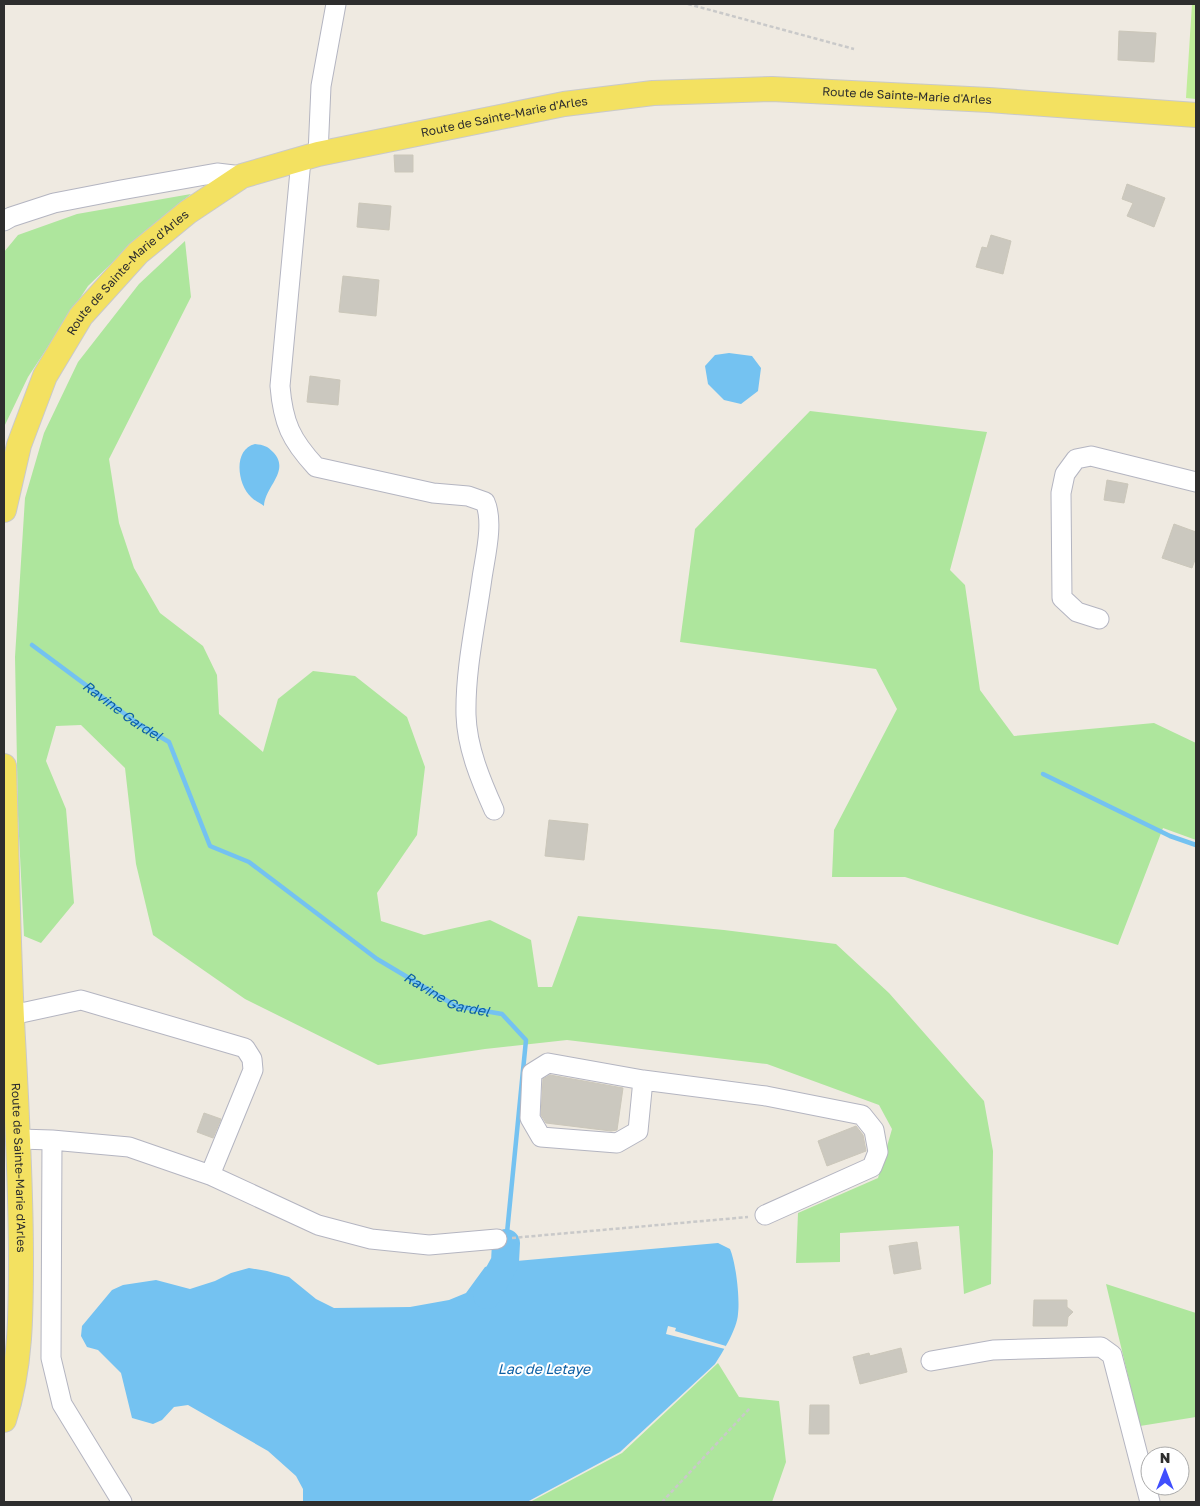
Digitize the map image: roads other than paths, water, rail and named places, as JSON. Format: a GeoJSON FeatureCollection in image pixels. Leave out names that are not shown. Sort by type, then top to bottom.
{"type":"FeatureCollection","features":[{"type":"Feature","properties":{"kind":"main road","name":"Route de Sainte-Marie d'Arles"},"geometry":{"type":"LineString","coordinates":[[4,510],[18,445],[45,376],[81,316],[138,253],[188,212],[242,176],[310,157],[564,104],[654,93],[772,88],[989,100],[1196,115]]}},
{"type":"Feature","properties":{"kind":"main road","name":"Route de Sainte-Marie d'Arles"},"geometry":{"type":"LineString","coordinates":[[4,766],[12,1015],[19,1139],[22,1322],[11,1399],[4,1420]]}},
{"type":"Feature","properties":{"kind":"street"},"geometry":{"type":"LineString","coordinates":[[336,4],[310,157],[280,386],[282,410],[289,431],[316,468],[433,493],[468,496],[485,502],[489,512],[467,684],[466,716],[481,782],[494,810]]}},
{"type":"Feature","properties":{"kind":"street"},"geometry":{"type":"LineString","coordinates":[[4,221],[54,203],[83,197],[217,173],[242,176]]}},
{"type":"Feature","properties":{"kind":"street"},"geometry":{"type":"LineString","coordinates":[[1099,619],[1077,612],[1062,598],[1061,493],[1065,474],[1076,459],[1092,456],[1196,482]]}},
{"type":"Feature","properties":{"kind":"street"},"geometry":{"type":"LineString","coordinates":[[12,1015],[81,1000],[245,1048],[252,1059],[253,1070],[210,1175]]}},
{"type":"Feature","properties":{"kind":"street"},"geometry":{"type":"LineString","coordinates":[[643,1080],[638,1131],[617,1143],[541,1137],[530,1118],[532,1073],[548,1064],[643,1080],[766,1096],[862,1115],[874,1130],[878,1152],[872,1167],[764,1215]]}},
{"type":"Feature","properties":{"kind":"street"},"geometry":{"type":"LineString","coordinates":[[19,1139],[129,1147],[210,1175],[318,1225],[371,1239],[429,1245],[504,1238]]}},
{"type":"Feature","properties":{"kind":"street"},"geometry":{"type":"LineString","coordinates":[[52,1140],[51,1358],[62,1404],[122,1502]]}},
{"type":"Feature","properties":{"kind":"street"},"geometry":{"type":"LineString","coordinates":[[931,1360],[992,1350],[1101,1348],[1112,1355],[1150,1502]]}},
{"type":"Feature","properties":{"kind":"water"},"geometry":{"type":"Polygon","coordinates":[[[729,353],[752,356],[761,368],[758,391],[741,404],[724,400],[708,384],[705,366],[715,355],[729,353]]]}},
{"type":"Feature","properties":{"kind":"water"},"geometry":{"type":"Polygon","coordinates":[[[255,444],[265,446],[278,459],[279,466],[276,479],[268,492],[264,506],[246,491],[240,476],[240,460],[243,453],[248,447],[255,444]]]}},
{"type":"Feature","properties":{"kind":"water","name":"Lac de Letaye"},"geometry":{"type":"Polygon","coordinates":[[[718,1243],[730,1249],[732,1255],[737,1281],[738,1307],[737,1320],[732,1333],[715,1364],[620,1452],[527,1502],[303,1502],[303,1489],[296,1476],[268,1451],[188,1405],[174,1407],[162,1420],[153,1424],[132,1418],[121,1373],[98,1350],[87,1347],[81,1336],[82,1326],[112,1290],[123,1285],[156,1280],[190,1289],[249,1268],[289,1277],[316,1299],[334,1308],[410,1307],[449,1300],[466,1293],[485,1267],[505,1262],[718,1243]]]}},
{"type":"Feature","properties":{"kind":"waterway","name":"Ravine Gardel"},"geometry":{"type":"LineString","coordinates":[[32,645],[137,723],[169,742],[210,846],[249,862],[377,959],[456,1006],[502,1014],[526,1040],[506,1243]]}},
{"type":"Feature","properties":{"kind":"waterway"},"geometry":{"type":"LineString","coordinates":[[1043,774],[1170,836],[1196,845]]}},
{"type":"Feature","properties":{"kind":"waterway","name":"Ravine Gardel"},"geometry":{"type":"LineString","coordinates":[[487,1295],[505,1262],[506,1243]]}}]}
